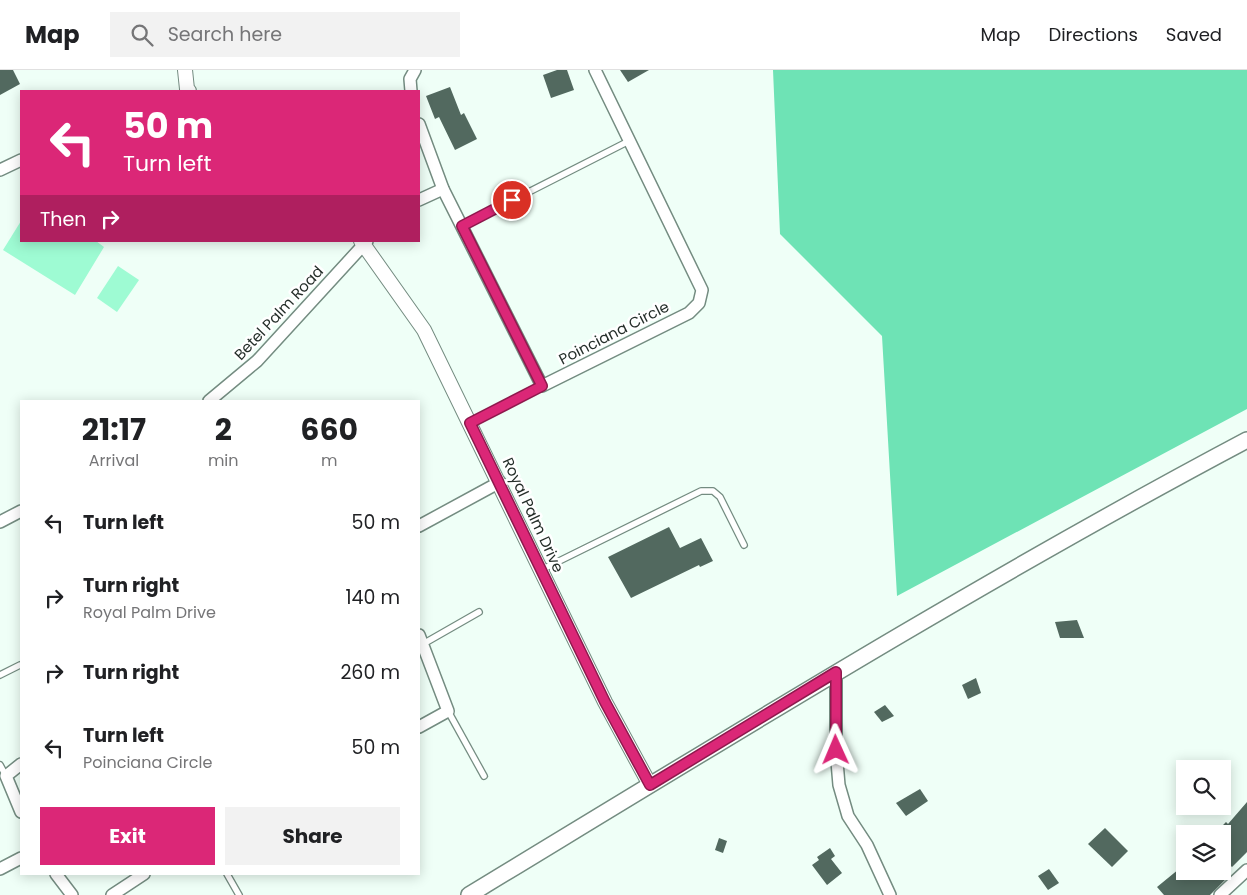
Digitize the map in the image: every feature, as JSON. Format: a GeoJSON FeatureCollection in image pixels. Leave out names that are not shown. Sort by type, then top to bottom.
{"type":"FeatureCollection","features":[{"type":"Feature","properties":{"kind":"main road"},"geometry":{"type":"LineString","coordinates":[[469,895],[836,672],[1039,553],[1247,440]]}},
{"type":"Feature","properties":{"kind":"street"},"geometry":{"type":"LineString","coordinates":[[185,90],[186,70]]}},
{"type":"Feature","properties":{"kind":"street"},"geometry":{"type":"LineString","coordinates":[[411,90],[410,79],[415,70]]}},
{"type":"Feature","properties":{"kind":"street","name":"Poinciana Circle"},"geometry":{"type":"LineString","coordinates":[[542,386],[689,313],[699,304],[702,290],[595,70]]}},
{"type":"Feature","properties":{"kind":"street"},"geometry":{"type":"LineString","coordinates":[[420,127],[443,189],[542,386]]}},
{"type":"Feature","properties":{"kind":"street"},"geometry":{"type":"LineString","coordinates":[[0,170],[20,160]]}},
{"type":"Feature","properties":{"kind":"street"},"geometry":{"type":"LineString","coordinates":[[420,200],[443,189]]}},
{"type":"Feature","properties":{"kind":"street","name":"Betel Palm Road"},"geometry":{"type":"LineString","coordinates":[[210,400],[257,361],[364,242]]}},
{"type":"Feature","properties":{"kind":"street","name":"Royal Palm Drive"},"geometry":{"type":"LineString","coordinates":[[364,242],[424,330],[500,482],[540,570],[605,702],[650,785]]}},
{"type":"Feature","properties":{"kind":"street"},"geometry":{"type":"LineString","coordinates":[[420,525],[500,482]]}},
{"type":"Feature","properties":{"kind":"street"},"geometry":{"type":"LineString","coordinates":[[0,522],[20,512]]}},
{"type":"Feature","properties":{"kind":"street"},"geometry":{"type":"LineString","coordinates":[[420,726],[448,712],[421,639]]}},
{"type":"Feature","properties":{"kind":"street"},"geometry":{"type":"LineString","coordinates":[[836,672],[838,785],[848,816],[867,845],[890,895]]}},
{"type":"Feature","properties":{"kind":"street"},"geometry":{"type":"LineString","coordinates":[[20,765],[6,776],[20,810]]}},
{"type":"Feature","properties":{"kind":"street"},"geometry":{"type":"LineString","coordinates":[[0,869],[20,859]]}},
{"type":"Feature","properties":{"kind":"street"},"geometry":{"type":"LineString","coordinates":[[1220,895],[1247,870]]}},
{"type":"Feature","properties":{"kind":"street"},"geometry":{"type":"LineString","coordinates":[[57,875],[72,895]]}},
{"type":"Feature","properties":{"kind":"street"},"geometry":{"type":"LineString","coordinates":[[112,895],[142,875]]}},
{"type":"Feature","properties":{"kind":"lane"},"geometry":{"type":"LineString","coordinates":[[462,226],[629,141]]}},
{"type":"Feature","properties":{"kind":"lane"},"geometry":{"type":"LineString","coordinates":[[470,423],[542,386]]}},
{"type":"Feature","properties":{"kind":"lane"},"geometry":{"type":"LineString","coordinates":[[540,570],[701,491],[713,491],[720,497],[744,545]]}},
{"type":"Feature","properties":{"kind":"lane"},"geometry":{"type":"LineString","coordinates":[[421,639],[479,612]]}},
{"type":"Feature","properties":{"kind":"lane"},"geometry":{"type":"LineString","coordinates":[[0,675],[20,665]]}},
{"type":"Feature","properties":{"kind":"lane"},"geometry":{"type":"LineString","coordinates":[[448,712],[484,776]]}},
{"type":"Feature","properties":{"kind":"lane"},"geometry":{"type":"LineString","coordinates":[[0,764],[6,776]]}},
{"type":"Feature","properties":{"kind":"lane"},"geometry":{"type":"LineString","coordinates":[[228,875],[239,895]]}},
{"type":"Feature","properties":{"kind":"green space"},"geometry":{"type":"Polygon","coordinates":[[[773,70],[1247,70],[1247,409],[897,596],[882,336],[780,234],[773,70]]]}},
{"type":"Feature","properties":{"kind":"green space"},"geometry":{"type":"Polygon","coordinates":[[[20,223],[20,242],[97,242],[104,247],[75,295],[3,250],[20,223]]]}},
{"type":"Feature","properties":{"kind":"green space"},"geometry":{"type":"Polygon","coordinates":[[[118,266],[139,280],[117,312],[97,298],[118,266]]]}},
{"type":"Feature","properties":{"kind":"building"},"geometry":{"type":"Polygon","coordinates":[[[0,70],[13,70],[20,84],[0,95],[0,70]]]}},
{"type":"Feature","properties":{"kind":"building"},"geometry":{"type":"Polygon","coordinates":[[[557,70],[567,70],[574,90],[551,98],[543,75],[557,70]]]}},
{"type":"Feature","properties":{"kind":"building"},"geometry":{"type":"Polygon","coordinates":[[[620,70],[649,70],[628,82],[620,70]]]}},
{"type":"Feature","properties":{"kind":"building"},"geometry":{"type":"Polygon","coordinates":[[[450,87],[461,115],[464,113],[477,139],[455,150],[439,117],[435,119],[426,96],[450,87]]]}},
{"type":"Feature","properties":{"kind":"building"},"geometry":{"type":"Polygon","coordinates":[[[669,527],[680,548],[701,538],[713,561],[700,567],[699,565],[631,598],[608,557],[669,527]]]}},
{"type":"Feature","properties":{"kind":"building"},"geometry":{"type":"Polygon","coordinates":[[[1077,620],[1084,638],[1060,638],[1055,622],[1077,620]]]}},
{"type":"Feature","properties":{"kind":"building"},"geometry":{"type":"Polygon","coordinates":[[[976,678],[981,693],[968,699],[962,685],[976,678]]]}},
{"type":"Feature","properties":{"kind":"building"},"geometry":{"type":"Polygon","coordinates":[[[885,705],[894,716],[882,722],[874,712],[885,705]]]}},
{"type":"Feature","properties":{"kind":"building"},"geometry":{"type":"Polygon","coordinates":[[[920,789],[928,801],[906,816],[896,803],[920,789]]]}},
{"type":"Feature","properties":{"kind":"building"},"geometry":{"type":"Polygon","coordinates":[[[1247,802],[1247,852],[1232,867],[1231,825],[1223,825],[1226,822],[1228,824],[1247,802]]]}},
{"type":"Feature","properties":{"kind":"building"},"geometry":{"type":"Polygon","coordinates":[[[1105,828],[1128,851],[1112,867],[1088,844],[1105,828]]]}},
{"type":"Feature","properties":{"kind":"building"},"geometry":{"type":"Polygon","coordinates":[[[719,838],[727,841],[723,853],[715,850],[719,838]]]}},
{"type":"Feature","properties":{"kind":"building"},"geometry":{"type":"Polygon","coordinates":[[[830,848],[835,856],[831,859],[842,873],[827,885],[812,865],[819,860],[817,857],[830,848]]]}},
{"type":"Feature","properties":{"kind":"building"},"geometry":{"type":"Polygon","coordinates":[[[1049,869],[1059,883],[1048,890],[1038,876],[1049,869]]]}},
{"type":"Feature","properties":{"kind":"building"},"geometry":{"type":"Polygon","coordinates":[[[1176,871],[1176,880],[1225,880],[1210,895],[1164,895],[1157,887],[1176,871]]]}},
{"type":"Feature","properties":{"kind":"route"},"geometry":{"type":"LineString","coordinates":[[512,200],[462,226],[542,386],[470,423],[605,702],[650,785],[836,672],[836,750]]}}]}
